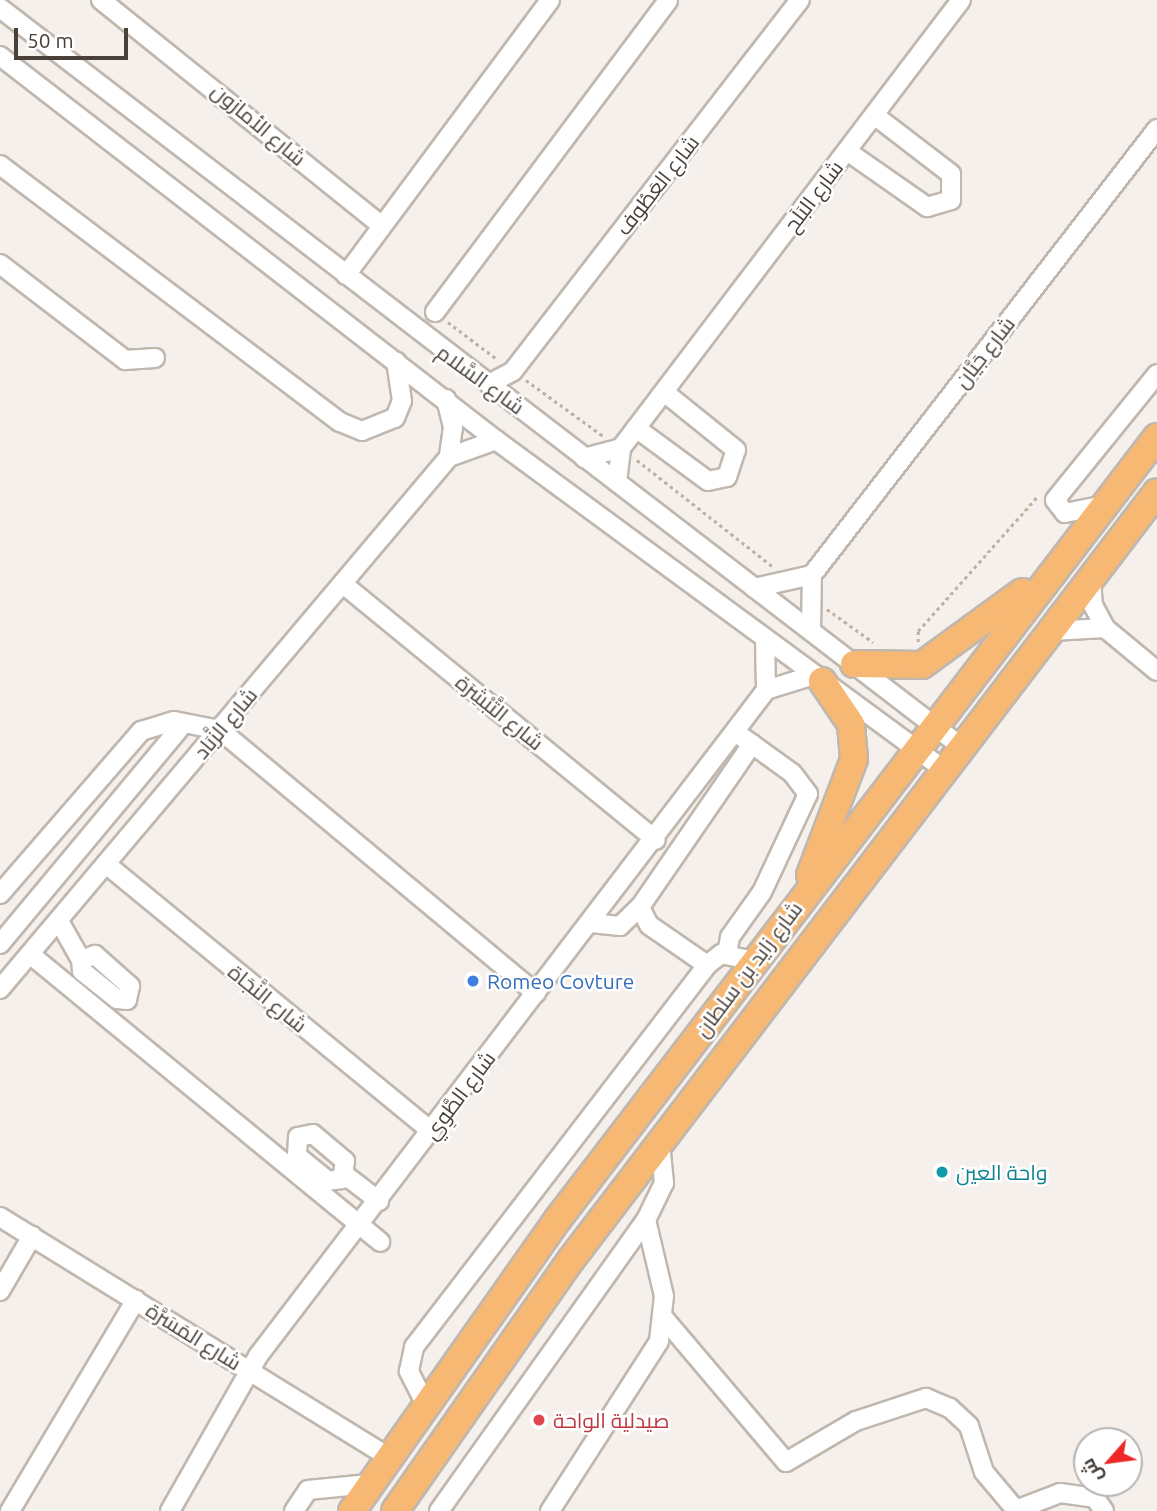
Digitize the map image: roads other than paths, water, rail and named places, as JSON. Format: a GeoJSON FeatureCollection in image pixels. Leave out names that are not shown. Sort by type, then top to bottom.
{"type":"FeatureCollection","features":[{"type":"Feature","properties":{"kind":"highway","name":"شارع زايد بن سلطان"},"geometry":{"type":"LineString","coordinates":[[352,1511],[425,1403],[806,892],[1049,573],[1157,438]]}},
{"type":"Feature","properties":{"kind":"highway","name":"شارع زايد بن سلطان"},"geometry":{"type":"LineString","coordinates":[[395,1511],[660,1143],[1157,492]]}},
{"type":"Feature","properties":{"kind":"highway"},"geometry":{"type":"LineString","coordinates":[[854,664],[922,665],[1049,573]]}},
{"type":"Feature","properties":{"kind":"highway"},"geometry":{"type":"LineString","coordinates":[[806,892],[854,760],[850,724],[818,678]]}},
{"type":"Feature","properties":{"kind":"street","name":"شارع الأمازون"},"geometry":{"type":"LineString","coordinates":[[101,0],[382,225]]}},
{"type":"Feature","properties":{"kind":"street"},"geometry":{"type":"LineString","coordinates":[[346,275],[550,0]]}},
{"type":"Feature","properties":{"kind":"street"},"geometry":{"type":"LineString","coordinates":[[435,312],[668,0]]}},
{"type":"Feature","properties":{"kind":"street","name":"شارع العَطُوف"},"geometry":{"type":"LineString","coordinates":[[489,384],[513,371],[800,0]]}},
{"type":"Feature","properties":{"kind":"street","name":"شارع البَلَح"},"geometry":{"type":"LineString","coordinates":[[621,448],[961,0]]}},
{"type":"Feature","properties":{"kind":"street","name":"شارع السَّلام"},"geometry":{"type":"LineString","coordinates":[[0,8],[963,748]]}},
{"type":"Feature","properties":{"kind":"street","name":"شارع السَّلام"},"geometry":{"type":"LineString","coordinates":[[0,56],[446,398],[496,440],[946,771]]}},
{"type":"Feature","properties":{"kind":"street"},"geometry":{"type":"LineString","coordinates":[[847,150],[927,207],[951,200],[951,174],[874,115]]}},
{"type":"Feature","properties":{"kind":"street","name":"شارع جَيَّان"},"geometry":{"type":"LineString","coordinates":[[811,630],[808,594],[812,575],[1157,129]]}},
{"type":"Feature","properties":{"kind":"street"},"geometry":{"type":"LineString","coordinates":[[1,169],[340,422],[362,431],[395,418],[402,401],[397,361]]}},
{"type":"Feature","properties":{"kind":"street"},"geometry":{"type":"LineString","coordinates":[[0,264],[125,360],[155,358]]}},
{"type":"Feature","properties":{"kind":"street"},"geometry":{"type":"LineString","coordinates":[[513,371],[518,404]]}},
{"type":"Feature","properties":{"kind":"street"},"geometry":{"type":"LineString","coordinates":[[1105,505],[1065,513],[1056,495],[1157,373]]}},
{"type":"Feature","properties":{"kind":"street"},"geometry":{"type":"LineString","coordinates":[[636,428],[708,481],[727,477],[736,450],[664,392]]}},
{"type":"Feature","properties":{"kind":"street"},"geometry":{"type":"LineString","coordinates":[[446,398],[453,428],[449,457],[496,440]]}},
{"type":"Feature","properties":{"kind":"street"},"geometry":{"type":"LineString","coordinates":[[584,458],[621,448],[617,482]]}},
{"type":"Feature","properties":{"kind":"street","name":"شارع الزَّبَاد"},"geometry":{"type":"LineString","coordinates":[[0,989],[449,457]]}},
{"type":"Feature","properties":{"kind":"street"},"geometry":{"type":"LineString","coordinates":[[754,588],[812,575]]}},
{"type":"Feature","properties":{"kind":"street"},"geometry":{"type":"LineString","coordinates":[[1091,579],[1093,606],[1105,628],[1157,671]]}},
{"type":"Feature","properties":{"kind":"street","name":"شارع التَّبْشِرَة"},"geometry":{"type":"LineString","coordinates":[[344,584],[656,840]]}},
{"type":"Feature","properties":{"kind":"street"},"geometry":{"type":"LineString","coordinates":[[1052,631],[1105,628]]}},
{"type":"Feature","properties":{"kind":"street"},"geometry":{"type":"LineString","coordinates":[[765,640],[766,690],[818,678]]}},
{"type":"Feature","properties":{"kind":"street","name":"شارع الطَّوِي"},"geometry":{"type":"LineString","coordinates":[[170,1511],[250,1370],[536,993],[656,840],[766,690]]}},
{"type":"Feature","properties":{"kind":"street"},"geometry":{"type":"LineString","coordinates":[[0,894],[141,731],[158,722],[220,730],[536,993]]}},
{"type":"Feature","properties":{"kind":"street"},"geometry":{"type":"LineString","coordinates":[[0,944],[183,724]]}},
{"type":"Feature","properties":{"kind":"street"},"geometry":{"type":"LineString","coordinates":[[727,954],[730,937],[762,892],[808,794],[792,773],[735,732]]}},
{"type":"Feature","properties":{"kind":"street"},"geometry":{"type":"LineString","coordinates":[[591,923],[620,926],[640,907],[752,744]]}},
{"type":"Feature","properties":{"kind":"street","name":"شارع النَّجَاة"},"geometry":{"type":"LineString","coordinates":[[106,864],[431,1131]]}},
{"type":"Feature","properties":{"kind":"street"},"geometry":{"type":"LineString","coordinates":[[640,907],[649,925],[707,965]]}},
{"type":"Feature","properties":{"kind":"street"},"geometry":{"type":"LineString","coordinates":[[59,921],[81,960]]}},
{"type":"Feature","properties":{"kind":"street"},"geometry":{"type":"LineString","coordinates":[[425,1403],[409,1371],[414,1347],[707,965],[727,954],[755,961]]}},
{"type":"Feature","properties":{"kind":"street"},"geometry":{"type":"LineString","coordinates":[[31,955],[380,1242]]}},
{"type":"Feature","properties":{"kind":"street"},"geometry":{"type":"LineString","coordinates":[[439,1511],[646,1220],[664,1183],[660,1143]]}},
{"type":"Feature","properties":{"kind":"street"},"geometry":{"type":"LineString","coordinates":[[345,1175],[379,1201]]}},
{"type":"Feature","properties":{"kind":"street","name":"شارع المَسَرَّة"},"geometry":{"type":"LineString","coordinates":[[0,1217],[388,1457]]}},
{"type":"Feature","properties":{"kind":"street"},"geometry":{"type":"LineString","coordinates":[[550,1511],[654,1353],[663,1317],[661,1273],[646,1220]]}},
{"type":"Feature","properties":{"kind":"street"},"geometry":{"type":"LineString","coordinates":[[0,1292],[32,1236]]}},
{"type":"Feature","properties":{"kind":"street"},"geometry":{"type":"LineString","coordinates":[[623,1250],[661,1273]]}},
{"type":"Feature","properties":{"kind":"street"},"geometry":{"type":"LineString","coordinates":[[10,1511],[136,1300]]}},
{"type":"Feature","properties":{"kind":"street"},"geometry":{"type":"LineString","coordinates":[[663,1317],[786,1462],[856,1421],[926,1398],[950,1408],[969,1426],[984,1472],[1016,1510],[1060,1493],[1094,1498],[1104,1511]]}},
{"type":"Feature","properties":{"kind":"street"},"geometry":{"type":"LineString","coordinates":[[294,1511],[308,1490],[369,1484]]}},
{"type":"Feature","properties":{"kind":"place","name":"Romeo Covture"},"geometry":{"type":"Point","coordinates":[473,981]}},
{"type":"Feature","properties":{"kind":"place","name":"واحة العين"},"geometry":{"type":"Point","coordinates":[942,1172]}},
{"type":"Feature","properties":{"kind":"place","name":"صيدلية الواحة"},"geometry":{"type":"Point","coordinates":[539,1420]}}]}
